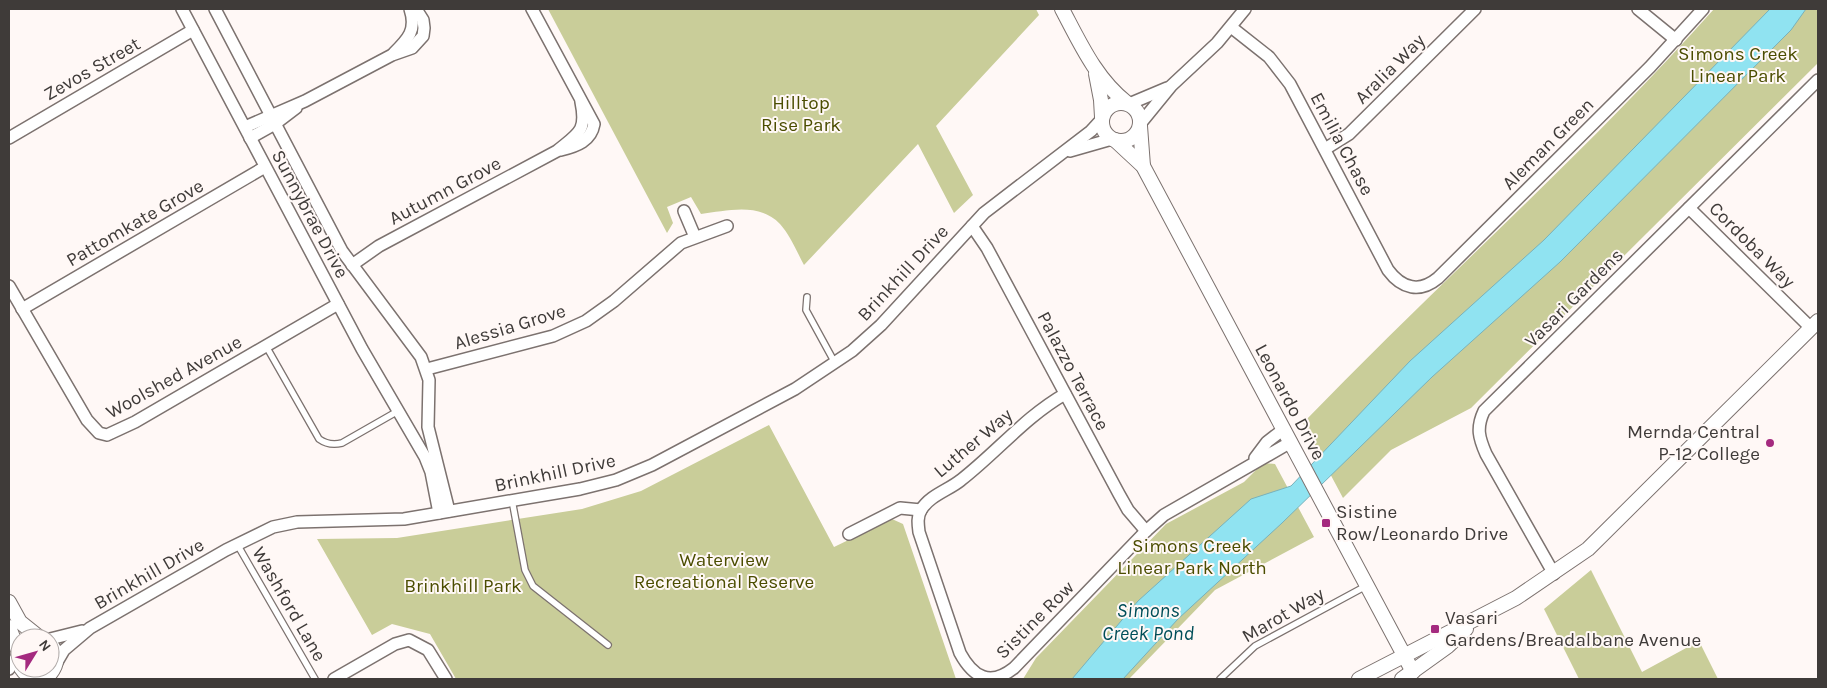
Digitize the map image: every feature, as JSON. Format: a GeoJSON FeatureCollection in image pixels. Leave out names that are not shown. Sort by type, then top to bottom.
{"type":"FeatureCollection","features":[{"type":"Feature","properties":{"kind":"street","name":"Sunnybrae Drive"},"geometry":{"type":"LineString","coordinates":[[182,9],[375,375],[411,433],[430,472],[444,512]]}},
{"type":"Feature","properties":{"kind":"street","name":"Sunnybrae Drive"},"geometry":{"type":"LineString","coordinates":[[215,9],[272,120],[352,265],[410,339],[427,369],[430,380],[428,427],[444,512]]}},
{"type":"Feature","properties":{"kind":"street"},"geometry":{"type":"LineString","coordinates":[[392,55],[412,32],[413,24],[410,9]]}},
{"type":"Feature","properties":{"kind":"street"},"geometry":{"type":"LineString","coordinates":[[250,138],[272,120],[305,101],[392,55],[412,48],[423,36],[423,20],[416,9]]}},
{"type":"Feature","properties":{"kind":"street","name":"Autumn Grove"},"geometry":{"type":"LineString","coordinates":[[352,265],[379,246],[557,151],[574,147],[585,141],[593,132],[594,124],[590,114],[581,102],[532,9]]}},
{"type":"Feature","properties":{"kind":"street"},"geometry":{"type":"LineString","coordinates":[[1062,9],[1095,71],[1113,93],[1138,112],[1140,125]]}},
{"type":"Feature","properties":{"kind":"street"},"geometry":{"type":"LineString","coordinates":[[1095,71],[1101,100],[1104,130],[1113,140],[1121,141],[1133,137],[1170,86],[1200,60],[1245,9]]}},
{"type":"Feature","properties":{"kind":"street","name":"Aralia Way"},"geometry":{"type":"LineString","coordinates":[[1324,149],[1349,134],[1475,9]]}},
{"type":"Feature","properties":{"kind":"street"},"geometry":{"type":"LineString","coordinates":[[1638,9],[1676,40]]}},
{"type":"Feature","properties":{"kind":"street","name":"Aleman Green"},"geometry":{"type":"LineString","coordinates":[[1408,287],[1426,286],[1438,278],[1676,40],[1703,9]]}},
{"type":"Feature","properties":{"kind":"street","name":"Emilia Chase"},"geometry":{"type":"LineString","coordinates":[[1230,27],[1258,47],[1279,68],[1388,270],[1394,278],[1408,287]]}},
{"type":"Feature","properties":{"kind":"street","name":"Zevos Street"},"geometry":{"type":"LineString","coordinates":[[9,138],[193,30]]}},
{"type":"Feature","properties":{"kind":"street","name":"Vasari Gardens"},"geometry":{"type":"LineString","coordinates":[[1554,574],[1486,454],[1479,437],[1478,423],[1484,412],[1818,80]]}},
{"type":"Feature","properties":{"kind":"street"},"geometry":{"type":"LineString","coordinates":[[1102,118],[1109,107],[1114,104],[1128,104],[1170,86]]}},
{"type":"Feature","properties":{"kind":"street","name":"Brinkhill Drive"},"geometry":{"type":"LineString","coordinates":[[60,656],[64,650],[90,628],[237,544],[273,527],[298,522],[372,521],[444,512],[616,480],[652,465],[795,389],[835,363],[881,325],[984,213],[1091,131],[1102,118]]}},
{"type":"Feature","properties":{"kind":"street"},"geometry":{"type":"LineString","coordinates":[[245,127],[272,120]]}},
{"type":"Feature","properties":{"kind":"street","name":"Leonardo Drive"},"geometry":{"type":"LineString","coordinates":[[1140,125],[1143,166]]}},
{"type":"Feature","properties":{"kind":"street","name":"Brinkhill Drive"},"geometry":{"type":"LineString","coordinates":[[1063,153],[1113,140]]}},
{"type":"Feature","properties":{"kind":"street","name":"Leonardo Drive"},"geometry":{"type":"LineString","coordinates":[[1113,140],[1143,166],[1404,656],[1408,676]]}},
{"type":"Feature","properties":{"kind":"street","name":"Pattomkate Grove"},"geometry":{"type":"LineString","coordinates":[[22,309],[266,167]]}},
{"type":"Feature","properties":{"kind":"street","name":"Cordoba Way"},"geometry":{"type":"LineString","coordinates":[[1689,208],[1815,324]]}},
{"type":"Feature","properties":{"kind":"street"},"geometry":{"type":"LineString","coordinates":[[684,211],[695,237]]}},
{"type":"Feature","properties":{"kind":"street","name":"Alessia Grove"},"geometry":{"type":"LineString","coordinates":[[427,369],[553,336],[586,321],[614,301],[681,243],[727,226]]}},
{"type":"Feature","properties":{"kind":"street","name":"Palazzo Terrace"},"geometry":{"type":"LineString","coordinates":[[972,226],[987,248],[1128,510],[1146,531]]}},
{"type":"Feature","properties":{"kind":"street","name":"Woolshed Avenue"},"geometry":{"type":"LineString","coordinates":[[9,286],[87,420],[99,433],[107,435],[135,422],[338,304]]}},
{"type":"Feature","properties":{"kind":"street"},"geometry":{"type":"LineString","coordinates":[[1359,679],[1516,598],[1554,574],[1605,533],[1815,324]]}},
{"type":"Feature","properties":{"kind":"street","name":"Luther Way"},"geometry":{"type":"LineString","coordinates":[[921,510],[934,496],[963,479],[1035,413],[1065,394]]}},
{"type":"Feature","properties":{"kind":"street"},"geometry":{"type":"LineString","coordinates":[[411,433],[428,427]]}},
{"type":"Feature","properties":{"kind":"street","name":"Sistine Row"},"geometry":{"type":"LineString","coordinates":[[1251,463],[1267,442],[1284,429]]}},
{"type":"Feature","properties":{"kind":"street","name":"Sistine Row"},"geometry":{"type":"LineString","coordinates":[[921,510],[917,521],[919,532],[960,654],[966,665],[982,677],[1000,676],[1014,668],[1146,531],[1164,515],[1290,442]]}},
{"type":"Feature","properties":{"kind":"street"},"geometry":{"type":"LineString","coordinates":[[849,534],[900,508],[921,510]]}},
{"type":"Feature","properties":{"kind":"street"},"geometry":{"type":"LineString","coordinates":[[9,602],[20,622],[28,628]]}},
{"type":"Feature","properties":{"kind":"street"},"geometry":{"type":"LineString","coordinates":[[1408,676],[1448,646],[1478,617]]}},
{"type":"Feature","properties":{"kind":"street","name":"Brinkhill Drive"},"geometry":{"type":"LineString","coordinates":[[60,636],[90,628]]}},
{"type":"Feature","properties":{"kind":"street"},"geometry":{"type":"LineString","coordinates":[[334,679],[395,644],[409,640],[428,650],[446,679]]}},
{"type":"Feature","properties":{"kind":"lane"},"geometry":{"type":"LineString","coordinates":[[807,297],[806,310],[835,363]]}},
{"type":"Feature","properties":{"kind":"lane"},"geometry":{"type":"LineString","coordinates":[[266,346],[319,439],[324,442],[336,445],[342,443],[398,411]]}},
{"type":"Feature","properties":{"kind":"lane"},"geometry":{"type":"LineString","coordinates":[[512,500],[525,570],[533,586],[608,645]]}},
{"type":"Feature","properties":{"kind":"lane","name":"Washford Lane"},"geometry":{"type":"LineString","coordinates":[[237,544],[315,679]]}},
{"type":"Feature","properties":{"kind":"lane","name":"Marot Way"},"geometry":{"type":"LineString","coordinates":[[1220,679],[1255,646],[1367,585]]}},
{"type":"Feature","properties":{"kind":"green space","name":"Hilltop Rise Park"},"geometry":{"type":"Polygon","coordinates":[[[548,9],[1036,9],[1039,15],[936,126],[973,195],[954,213],[918,144],[804,265],[784,228],[772,217],[753,210],[732,210],[701,214],[691,197],[667,207],[673,223],[667,233],[548,9]]]}},
{"type":"Feature","properties":{"kind":"green space","name":"Simons Creek Linear Park"},"geometry":{"type":"Polygon","coordinates":[[[1714,9],[1818,9],[1818,63],[1471,408],[1391,450],[1343,498],[1303,423],[1563,167],[1665,63],[1714,9]]]}},
{"type":"Feature","properties":{"kind":"green space","name":"Waterview Recreational Reserve"},"geometry":{"type":"Polygon","coordinates":[[[769,425],[834,547],[892,519],[903,524],[956,679],[456,679],[430,634],[392,624],[372,635],[317,539],[397,538],[582,509],[641,491],[769,425]]]}},
{"type":"Feature","properties":{"kind":"green space","name":"Simons Creek Linear Park North"},"geometry":{"type":"Polygon","coordinates":[[[1263,463],[1275,464],[1314,537],[1215,590],[1129,679],[1023,679],[1036,658],[1166,524],[1244,482],[1263,463]]]}},
{"type":"Feature","properties":{"kind":"green space"},"geometry":{"type":"Polygon","coordinates":[[[1591,570],[1642,672],[1699,641],[1718,679],[1579,679],[1544,609],[1591,570]]]}},
{"type":"Feature","properties":{"kind":"water","name":"Simons Creek Pond"},"geometry":{"type":"Polygon","coordinates":[[[1770,9],[1806,9],[1791,30],[1560,262],[1432,377],[1282,523],[1178,619],[1123,679],[1072,679],[1138,601],[1251,499],[1291,486],[1410,361],[1544,240],[1770,9]]]}},
{"type":"Feature","properties":{"kind":"place","name":"Mernda Central P-12 College"},"geometry":{"type":"Point","coordinates":[1770,443]}},
{"type":"Feature","properties":{"kind":"place","name":"Sistine Row/Leonardo Drive"},"geometry":{"type":"Point","coordinates":[1326,523]}},
{"type":"Feature","properties":{"kind":"place","name":"Vasari Gardens/Breadalbane Avenue"},"geometry":{"type":"Point","coordinates":[1435,629]}},
{"type":"Feature","properties":{"kind":"park label","name":"Brinkhill Park"},"geometry":{"type":"Point","coordinates":[463,586]}}]}
